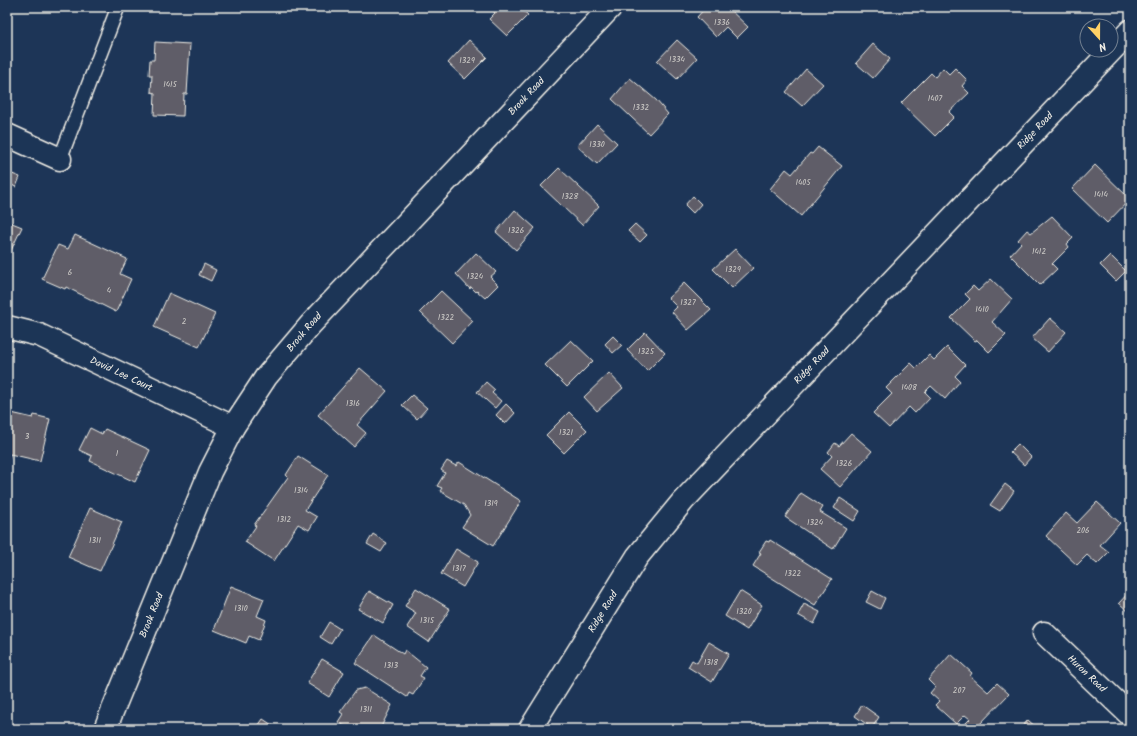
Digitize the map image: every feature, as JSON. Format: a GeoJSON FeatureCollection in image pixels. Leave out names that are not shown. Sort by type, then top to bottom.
{"type":"FeatureCollection","features":[{"type":"Feature","properties":{"kind":"street","name":"Brook Road"},"geometry":{"type":"LineString","coordinates":[[106,729],[210,472],[233,426],[266,377],[311,324],[611,7]]}},
{"type":"Feature","properties":{"kind":"street","name":"Ridge Road"},"geometry":{"type":"LineString","coordinates":[[530,729],[637,557],[683,500],[1130,31]]}},
{"type":"Feature","properties":{"kind":"street"},"geometry":{"type":"LineString","coordinates":[[7,135],[60,159]]}},
{"type":"Feature","properties":{"kind":"street","name":"David Lee Court"},"geometry":{"type":"LineString","coordinates":[[7,327],[39,335],[233,426]]}},
{"type":"Feature","properties":{"kind":"street","name":"Huron Road"},"geometry":{"type":"LineString","coordinates":[[1044,633],[1130,715]]}},
{"type":"Feature","properties":{"kind":"lane"},"geometry":{"type":"LineString","coordinates":[[60,159],[118,7]]}},
{"type":"Feature","properties":{"kind":"building"},"geometry":{"type":"Polygon","coordinates":[[[489,7],[519,7],[528,15],[507,36],[489,19],[495,13],[489,7]]]}},
{"type":"Feature","properties":{"kind":"building"},"geometry":{"type":"Polygon","coordinates":[[[706,7],[727,7],[748,27],[737,38],[726,27],[716,37],[697,17],[706,7]]]}},
{"type":"Feature","properties":{"kind":"building"},"geometry":{"type":"Polygon","coordinates":[[[469,40],[487,57],[465,79],[448,63],[469,40]]]}},
{"type":"Feature","properties":{"kind":"building"},"geometry":{"type":"Polygon","coordinates":[[[677,40],[697,58],[677,79],[657,61],[677,40]]]}},
{"type":"Feature","properties":{"kind":"building"},"geometry":{"type":"Polygon","coordinates":[[[155,42],[190,44],[187,94],[184,94],[183,116],[154,115],[155,93],[151,92],[152,75],[149,75],[150,60],[154,60],[155,42]]]}},
{"type":"Feature","properties":{"kind":"building"},"geometry":{"type":"Polygon","coordinates":[[[873,44],[890,59],[873,78],[856,63],[873,44]]]}},
{"type":"Feature","properties":{"kind":"building"},"geometry":{"type":"Polygon","coordinates":[[[943,68],[949,74],[955,68],[967,80],[962,86],[969,93],[949,112],[954,117],[935,136],[901,103],[931,73],[935,77],[943,68]]]}},
{"type":"Feature","properties":{"kind":"building"},"geometry":{"type":"Polygon","coordinates":[[[806,69],[823,84],[802,106],[786,92],[806,69]]]}},
{"type":"Feature","properties":{"kind":"building"},"geometry":{"type":"Polygon","coordinates":[[[630,78],[656,100],[668,114],[649,134],[612,99],[630,78]]]}},
{"type":"Feature","properties":{"kind":"building"},"geometry":{"type":"Polygon","coordinates":[[[597,124],[617,143],[597,164],[577,146],[597,124]]]}},
{"type":"Feature","properties":{"kind":"building"},"geometry":{"type":"Polygon","coordinates":[[[818,147],[842,166],[801,216],[770,189],[786,169],[792,174],[810,153],[812,154],[818,147]]]}},
{"type":"Feature","properties":{"kind":"building"},"geometry":{"type":"Polygon","coordinates":[[[1095,165],[1130,199],[1107,223],[1072,189],[1095,165]]]}},
{"type":"Feature","properties":{"kind":"building"},"geometry":{"type":"Polygon","coordinates":[[[559,168],[599,206],[582,225],[541,186],[559,168]]]}},
{"type":"Feature","properties":{"kind":"building"},"geometry":{"type":"Polygon","coordinates":[[[7,172],[20,177],[16,187],[7,183],[7,172]]]}},
{"type":"Feature","properties":{"kind":"building"},"geometry":{"type":"Polygon","coordinates":[[[693,196],[701,204],[693,213],[685,205],[693,196]]]}},
{"type":"Feature","properties":{"kind":"building"},"geometry":{"type":"Polygon","coordinates":[[[515,210],[535,228],[516,250],[496,232],[515,210]]]}},
{"type":"Feature","properties":{"kind":"building"},"geometry":{"type":"Polygon","coordinates":[[[1052,216],[1073,238],[1067,244],[1069,247],[1052,264],[1057,269],[1040,285],[1010,255],[1021,243],[1018,240],[1027,230],[1031,233],[1052,216]]]}},
{"type":"Feature","properties":{"kind":"building"},"geometry":{"type":"Polygon","coordinates":[[[7,221],[22,227],[7,259],[7,221]]]}},
{"type":"Feature","properties":{"kind":"building"},"geometry":{"type":"Polygon","coordinates":[[[635,224],[647,235],[640,242],[628,231],[635,224]]]}},
{"type":"Feature","properties":{"kind":"building"},"geometry":{"type":"Polygon","coordinates":[[[75,235],[127,259],[120,274],[131,279],[116,312],[66,287],[65,289],[42,279],[58,245],[68,249],[75,235]]]}},
{"type":"Feature","properties":{"kind":"building"},"geometry":{"type":"Polygon","coordinates":[[[735,249],[753,268],[732,288],[713,269],[735,249]]]}},
{"type":"Feature","properties":{"kind":"building"},"geometry":{"type":"Polygon","coordinates":[[[476,253],[496,272],[490,277],[498,285],[485,298],[471,287],[470,289],[456,274],[476,253]]]}},
{"type":"Feature","properties":{"kind":"building"},"geometry":{"type":"Polygon","coordinates":[[[1110,255],[1126,271],[1116,281],[1100,265],[1110,255]]]}},
{"type":"Feature","properties":{"kind":"building"},"geometry":{"type":"Polygon","coordinates":[[[204,264],[216,270],[211,281],[199,275],[204,264]]]}},
{"type":"Feature","properties":{"kind":"building"},"geometry":{"type":"Polygon","coordinates":[[[991,279],[1012,299],[992,322],[1006,335],[989,352],[951,318],[970,299],[965,294],[973,286],[978,291],[991,279]]]}},
{"type":"Feature","properties":{"kind":"building"},"geometry":{"type":"Polygon","coordinates":[[[684,283],[711,310],[688,330],[672,312],[677,307],[668,298],[684,283]]]}},
{"type":"Feature","properties":{"kind":"building"},"geometry":{"type":"Polygon","coordinates":[[[441,291],[473,321],[452,343],[420,312],[441,291]]]}},
{"type":"Feature","properties":{"kind":"building"},"geometry":{"type":"Polygon","coordinates":[[[169,293],[215,314],[199,347],[154,327],[169,293]]]}},
{"type":"Feature","properties":{"kind":"building"},"geometry":{"type":"Polygon","coordinates":[[[1050,318],[1066,332],[1048,352],[1032,338],[1050,318]]]}},
{"type":"Feature","properties":{"kind":"building"},"geometry":{"type":"Polygon","coordinates":[[[645,332],[665,353],[647,371],[627,350],[645,332]]]}},
{"type":"Feature","properties":{"kind":"building"},"geometry":{"type":"Polygon","coordinates":[[[613,336],[622,345],[613,353],[605,344],[613,336]]]}},
{"type":"Feature","properties":{"kind":"building"},"geometry":{"type":"Polygon","coordinates":[[[571,340],[593,361],[567,387],[545,365],[571,340]]]}},
{"type":"Feature","properties":{"kind":"building"},"geometry":{"type":"Polygon","coordinates":[[[947,347],[965,365],[955,376],[960,381],[945,399],[931,386],[925,392],[930,397],[915,413],[909,407],[889,428],[873,413],[892,394],[886,388],[911,363],[916,368],[929,355],[934,360],[947,347]]]}},
{"type":"Feature","properties":{"kind":"building"},"geometry":{"type":"Polygon","coordinates":[[[360,368],[387,391],[357,425],[366,433],[354,447],[318,415],[360,368]]]}},
{"type":"Feature","properties":{"kind":"building"},"geometry":{"type":"Polygon","coordinates":[[[609,373],[623,388],[597,411],[584,397],[609,373]]]}},
{"type":"Feature","properties":{"kind":"building"},"geometry":{"type":"Polygon","coordinates":[[[486,382],[495,390],[492,393],[501,401],[495,408],[477,392],[486,382]]]}},
{"type":"Feature","properties":{"kind":"building"},"geometry":{"type":"Polygon","coordinates":[[[412,395],[427,408],[417,419],[402,405],[412,395]]]}},
{"type":"Feature","properties":{"kind":"building"},"geometry":{"type":"Polygon","coordinates":[[[506,404],[515,413],[505,424],[496,415],[506,404]]]}},
{"type":"Feature","properties":{"kind":"building"},"geometry":{"type":"Polygon","coordinates":[[[7,412],[33,418],[34,415],[50,419],[40,461],[10,454],[7,466],[7,412]]]}},
{"type":"Feature","properties":{"kind":"building"},"geometry":{"type":"Polygon","coordinates":[[[569,412],[587,430],[564,453],[546,435],[569,412]]]}},
{"type":"Feature","properties":{"kind":"building"},"geometry":{"type":"Polygon","coordinates":[[[90,428],[102,434],[105,429],[150,450],[135,482],[90,461],[92,456],[79,450],[90,428]]]}},
{"type":"Feature","properties":{"kind":"building"},"geometry":{"type":"Polygon","coordinates":[[[851,433],[872,451],[840,487],[820,469],[832,456],[828,452],[835,443],[839,446],[851,433]]]}},
{"type":"Feature","properties":{"kind":"building"},"geometry":{"type":"Polygon","coordinates":[[[1018,444],[1031,457],[1024,465],[1010,452],[1018,444]]]}},
{"type":"Feature","properties":{"kind":"building"},"geometry":{"type":"Polygon","coordinates":[[[298,456],[328,475],[305,510],[317,517],[309,530],[298,524],[274,561],[245,542],[256,526],[254,525],[288,477],[286,475],[298,456]]]}},
{"type":"Feature","properties":{"kind":"building"},"geometry":{"type":"Polygon","coordinates":[[[447,461],[456,466],[459,462],[521,501],[493,546],[462,527],[470,515],[464,505],[440,491],[442,488],[437,486],[445,473],[441,470],[447,461]]]}},
{"type":"Feature","properties":{"kind":"building"},"geometry":{"type":"Polygon","coordinates":[[[1005,484],[1014,491],[1000,511],[990,505],[1005,484]]]}},
{"type":"Feature","properties":{"kind":"building"},"geometry":{"type":"Polygon","coordinates":[[[801,493],[823,507],[820,512],[846,528],[833,549],[785,517],[801,493]]]}},
{"type":"Feature","properties":{"kind":"building"},"geometry":{"type":"Polygon","coordinates":[[[840,498],[860,511],[854,521],[834,508],[840,498]]]}},
{"type":"Feature","properties":{"kind":"building"},"geometry":{"type":"Polygon","coordinates":[[[1097,502],[1120,523],[1100,545],[1109,552],[1097,564],[1087,555],[1077,565],[1046,536],[1066,513],[1077,523],[1097,502]]]}},
{"type":"Feature","properties":{"kind":"building"},"geometry":{"type":"Polygon","coordinates":[[[90,508],[122,522],[100,571],[68,557],[90,508]]]}},
{"type":"Feature","properties":{"kind":"building"},"geometry":{"type":"Polygon","coordinates":[[[373,534],[387,543],[381,552],[367,544],[373,534]]]}},
{"type":"Feature","properties":{"kind":"building"},"geometry":{"type":"Polygon","coordinates":[[[770,540],[832,579],[815,605],[753,566],[766,541],[769,542],[770,540]]]}},
{"type":"Feature","properties":{"kind":"building"},"geometry":{"type":"Polygon","coordinates":[[[456,549],[478,562],[463,587],[441,574],[456,549]]]}},
{"type":"Feature","properties":{"kind":"building"},"geometry":{"type":"Polygon","coordinates":[[[231,586],[264,599],[257,616],[266,620],[259,640],[249,636],[246,643],[214,630],[231,586]]]}},
{"type":"Feature","properties":{"kind":"building"},"geometry":{"type":"Polygon","coordinates":[[[416,588],[450,609],[429,642],[407,627],[416,613],[405,606],[416,588]]]}},
{"type":"Feature","properties":{"kind":"building"},"geometry":{"type":"Polygon","coordinates":[[[369,591],[393,605],[383,623],[358,609],[369,591]]]}},
{"type":"Feature","properties":{"kind":"building"},"geometry":{"type":"Polygon","coordinates":[[[740,591],[762,605],[747,630],[725,616],[740,591]]]}},
{"type":"Feature","properties":{"kind":"building"},"geometry":{"type":"Polygon","coordinates":[[[872,591],[885,598],[880,609],[866,602],[872,591]]]}},
{"type":"Feature","properties":{"kind":"building"},"geometry":{"type":"Polygon","coordinates":[[[1130,591],[1130,613],[1119,603],[1130,591]]]}},
{"type":"Feature","properties":{"kind":"building"},"geometry":{"type":"Polygon","coordinates":[[[804,604],[820,612],[814,624],[798,615],[804,604]]]}},
{"type":"Feature","properties":{"kind":"building"},"geometry":{"type":"Polygon","coordinates":[[[329,622],[340,629],[331,644],[320,637],[329,622]]]}},
{"type":"Feature","properties":{"kind":"building"},"geometry":{"type":"Polygon","coordinates":[[[374,635],[403,654],[405,650],[426,667],[420,676],[424,678],[413,695],[409,693],[407,697],[355,663],[374,635]]]}},
{"type":"Feature","properties":{"kind":"building"},"geometry":{"type":"Polygon","coordinates":[[[709,642],[729,654],[712,682],[688,667],[692,660],[697,663],[709,642]]]}},
{"type":"Feature","properties":{"kind":"building"},"geometry":{"type":"Polygon","coordinates":[[[951,654],[972,673],[970,676],[988,692],[997,683],[1009,694],[978,726],[975,724],[970,729],[964,725],[970,719],[965,715],[956,724],[935,705],[939,701],[930,693],[935,687],[928,680],[951,654]]]}},
{"type":"Feature","properties":{"kind":"building"},"geometry":{"type":"Polygon","coordinates":[[[322,659],[344,672],[329,697],[307,683],[322,659]]]}},
{"type":"Feature","properties":{"kind":"building"},"geometry":{"type":"Polygon","coordinates":[[[365,688],[392,705],[380,729],[350,729],[338,722],[343,714],[340,712],[356,690],[365,688]]]}},
{"type":"Feature","properties":{"kind":"building"},"geometry":{"type":"Polygon","coordinates":[[[862,705],[879,717],[872,728],[855,716],[862,705]]]}},
{"type":"Feature","properties":{"kind":"building"},"geometry":{"type":"Polygon","coordinates":[[[263,719],[278,729],[256,729],[263,719]]]}},
{"type":"Feature","properties":{"kind":"building"},"geometry":{"type":"Polygon","coordinates":[[[1028,720],[1038,729],[1020,729],[1028,720]]]}}]}
